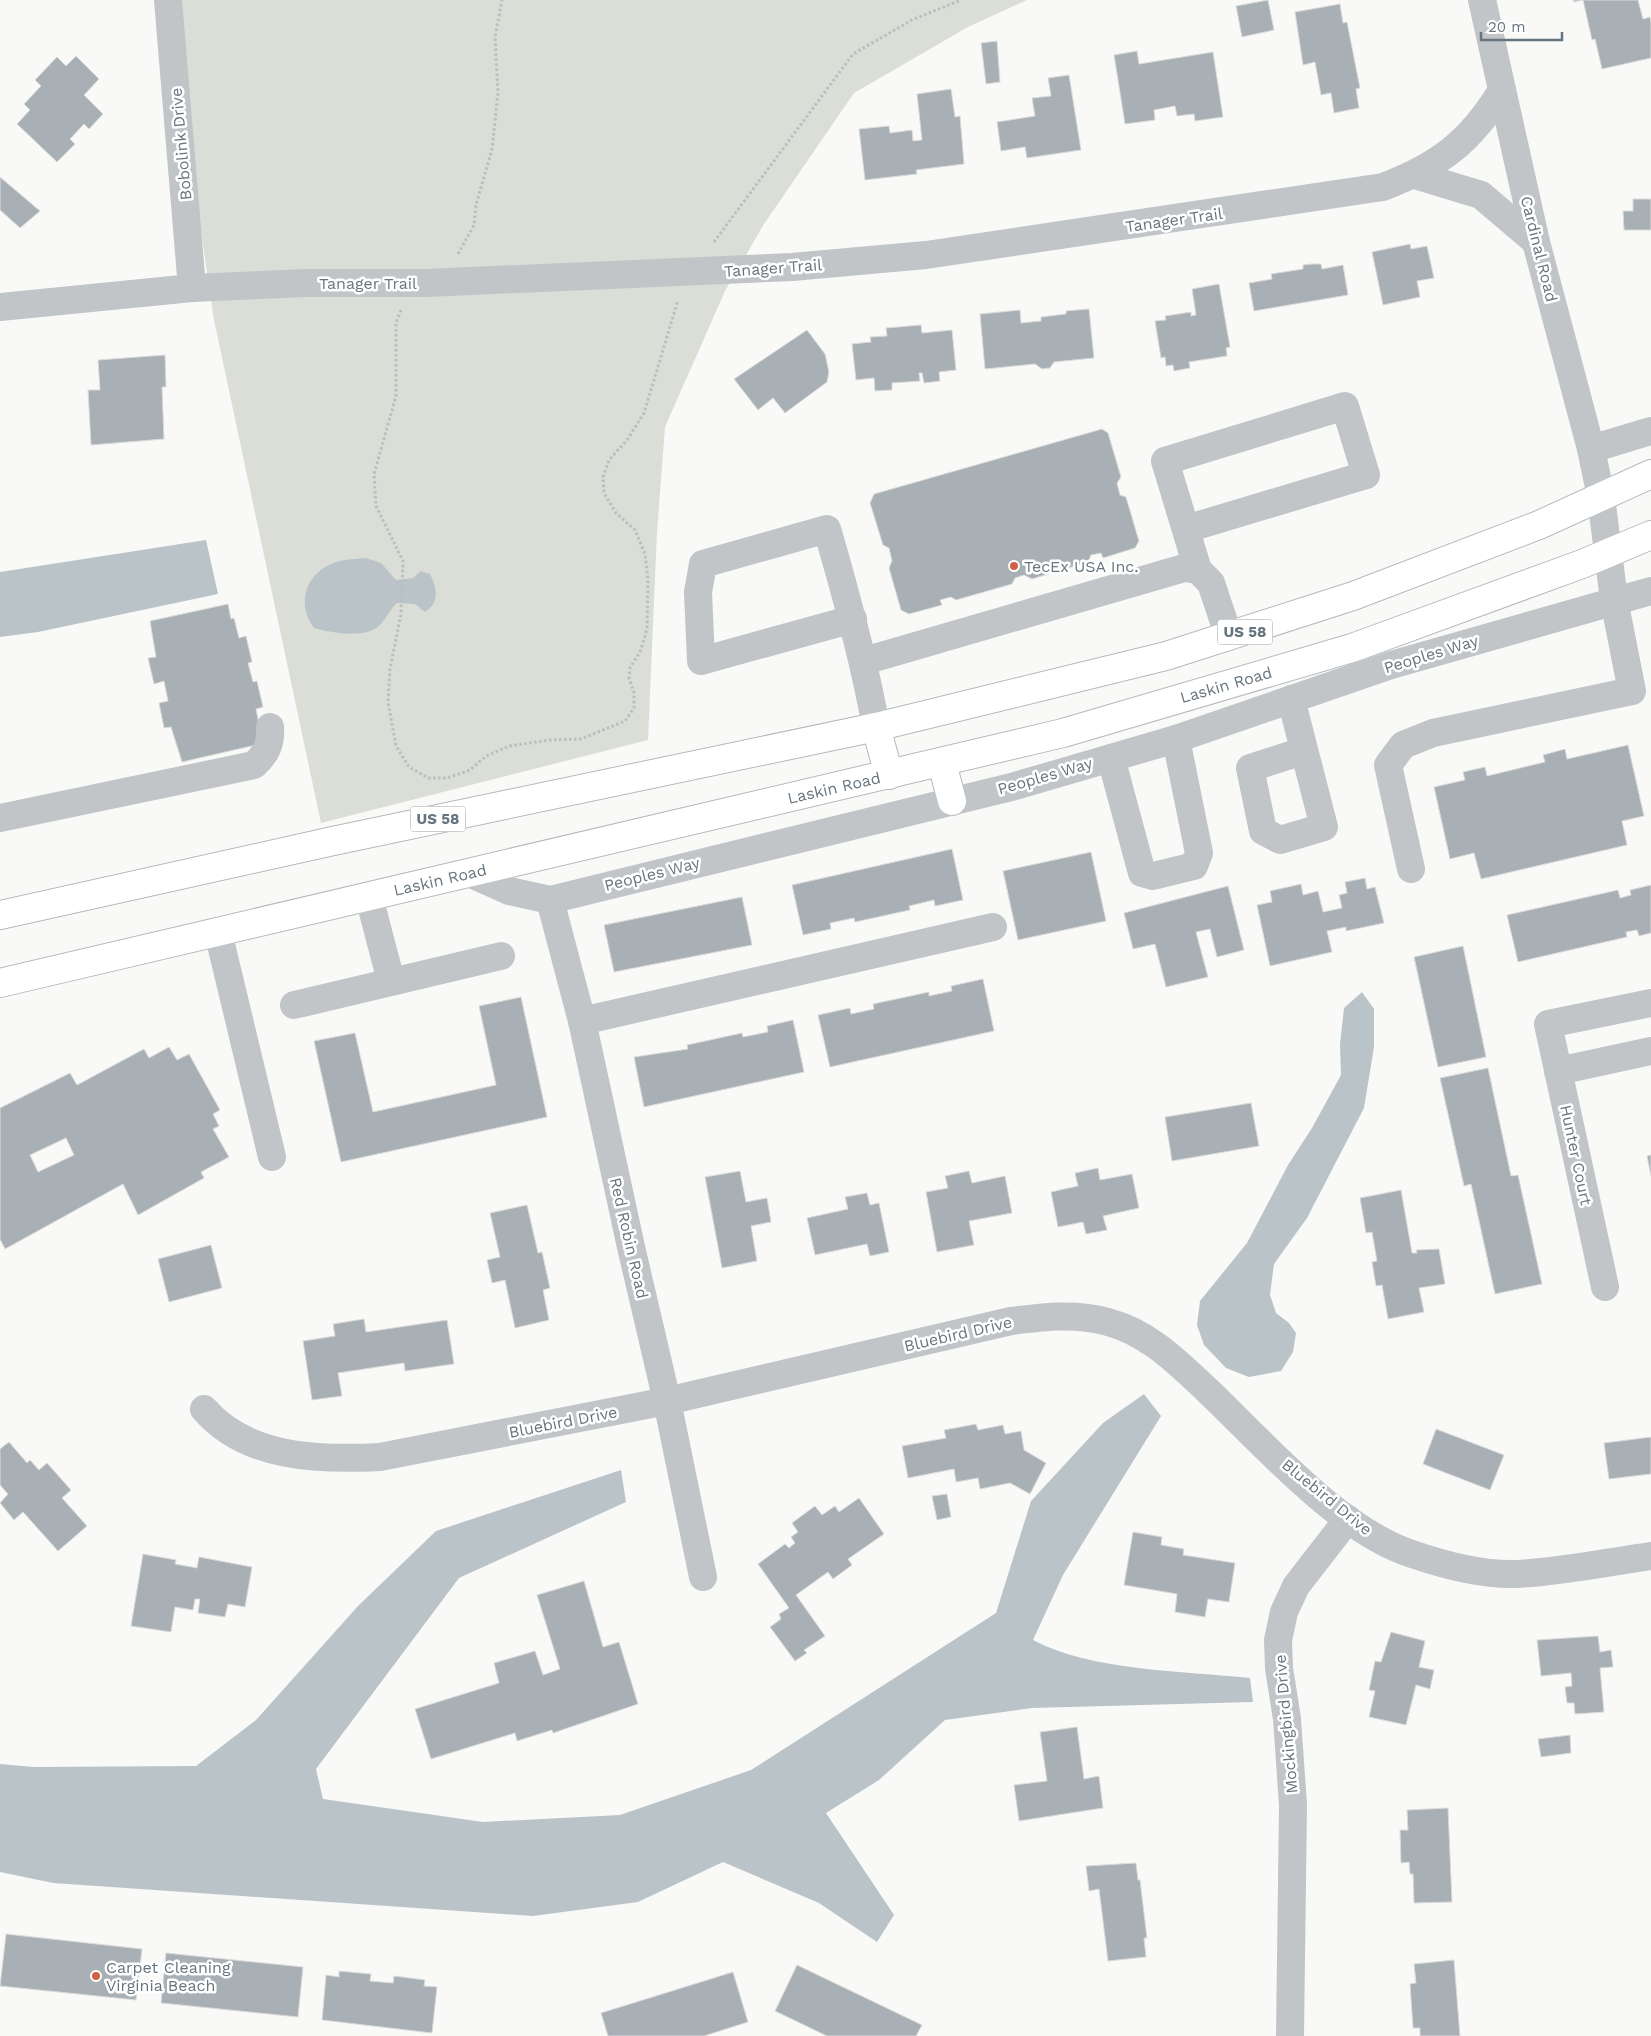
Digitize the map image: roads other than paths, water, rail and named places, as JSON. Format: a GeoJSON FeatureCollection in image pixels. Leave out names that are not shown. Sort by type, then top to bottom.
{"type":"FeatureCollection","features":[{"type":"Feature","properties":{"kind":"main road","name":"US 58"},"geometry":{"type":"LineString","coordinates":[[0,915],[333,841],[876,727],[1166,656],[1353,596],[1539,525],[1651,474]]}},
{"type":"Feature","properties":{"kind":"main road","name":"Laskin Road"},"geometry":{"type":"LineString","coordinates":[[0,983],[942,763],[1063,733],[1352,648],[1608,553],[1651,535]]}},
{"type":"Feature","properties":{"kind":"main road"},"geometry":{"type":"LineString","coordinates":[[876,727],[889,775]]}},
{"type":"Feature","properties":{"kind":"main road"},"geometry":{"type":"LineString","coordinates":[[942,763],[952,801]]}},
{"type":"Feature","properties":{"kind":"street","name":"Bobolink Drive"},"geometry":{"type":"LineString","coordinates":[[168,0],[192,288]]}},
{"type":"Feature","properties":{"kind":"street","name":"Cardinal Road"},"geometry":{"type":"LineString","coordinates":[[1482,0],[1536,242],[1591,448],[1601,497],[1614,600],[1641,688]]}},
{"type":"Feature","properties":{"kind":"street","name":"Tanager Trail"},"geometry":{"type":"LineString","coordinates":[[0,307],[192,288],[305,283],[412,284],[690,273],[926,256],[1383,188],[1415,175],[1439,162],[1465,140],[1488,114],[1502,90]]}},
{"type":"Feature","properties":{"kind":"street"},"geometry":{"type":"LineString","coordinates":[[1415,175],[1481,195],[1536,242]]}},
{"type":"Feature","properties":{"kind":"street"},"geometry":{"type":"LineString","coordinates":[[1186,529],[1366,475],[1345,406],[1165,461],[1198,570],[1211,583],[1229,637]]}},
{"type":"Feature","properties":{"kind":"street"},"geometry":{"type":"LineString","coordinates":[[1591,448],[1651,431]]}},
{"type":"Feature","properties":{"kind":"street"},"geometry":{"type":"LineString","coordinates":[[853,619],[701,661],[698,592],[703,564],[827,529],[853,619],[864,660],[876,727]]}},
{"type":"Feature","properties":{"kind":"street"},"geometry":{"type":"LineString","coordinates":[[864,660],[1184,568],[1198,570]]}},
{"type":"Feature","properties":{"kind":"street","name":"Peoples Way"},"geometry":{"type":"LineString","coordinates":[[469,874],[509,891],[550,900],[1015,786],[1176,739],[1391,665],[1651,591]]}},
{"type":"Feature","properties":{"kind":"street"},"geometry":{"type":"LineString","coordinates":[[1411,869],[1388,764],[1403,745],[1433,733],[1641,688]]}},
{"type":"Feature","properties":{"kind":"street"},"geometry":{"type":"LineString","coordinates":[[1291,699],[1303,751]]}},
{"type":"Feature","properties":{"kind":"street"},"geometry":{"type":"LineString","coordinates":[[0,818],[254,765],[265,755],[271,742],[270,727]]}},
{"type":"Feature","properties":{"kind":"street"},"geometry":{"type":"LineString","coordinates":[[1111,758],[1142,873],[1152,876],[1194,866],[1199,853],[1176,739]]}},
{"type":"Feature","properties":{"kind":"street"},"geometry":{"type":"LineString","coordinates":[[369,897],[392,982]]}},
{"type":"Feature","properties":{"kind":"street","name":"Red Robin Road"},"geometry":{"type":"LineString","coordinates":[[550,900],[582,1021],[630,1247],[668,1402],[702,1577]]}},
{"type":"Feature","properties":{"kind":"street"},"geometry":{"type":"LineString","coordinates":[[582,1021],[993,927]]}},
{"type":"Feature","properties":{"kind":"street"},"geometry":{"type":"LineString","coordinates":[[218,932],[272,1157]]}},
{"type":"Feature","properties":{"kind":"street"},"geometry":{"type":"LineString","coordinates":[[294,1005],[501,956]]}},
{"type":"Feature","properties":{"kind":"street","name":"Hunter Court"},"geometry":{"type":"LineString","coordinates":[[1605,1287],[1548,1024],[1651,1003]]}},
{"type":"Feature","properties":{"kind":"street"},"geometry":{"type":"LineString","coordinates":[[1558,1071],[1651,1051]]}},
{"type":"Feature","properties":{"kind":"street","name":"Bluebird Drive"},"geometry":{"type":"LineString","coordinates":[[204,1409],[214,1421],[233,1433],[265,1448],[293,1455],[335,1459],[380,1457],[668,1402],[1011,1321],[1062,1315],[1076,1316],[1109,1322],[1140,1334],[1168,1353],[1305,1484],[1348,1519],[1387,1544],[1411,1554],[1462,1568],[1515,1574],[1651,1556]]}},
{"type":"Feature","properties":{"kind":"street","name":"Mockingbird Drive"},"geometry":{"type":"LineString","coordinates":[[1290,2036],[1293,1805],[1288,1719],[1279,1668],[1278,1640],[1284,1612],[1296,1586],[1348,1519]]}},
{"type":"Feature","properties":{"kind":"place","name":"TecEx USA Inc."},"geometry":{"type":"Point","coordinates":[1014,566]}},
{"type":"Feature","properties":{"kind":"place","name":"Carpet Cleaning Virginia Beach"},"geometry":{"type":"Point","coordinates":[96,1976]}}]}
